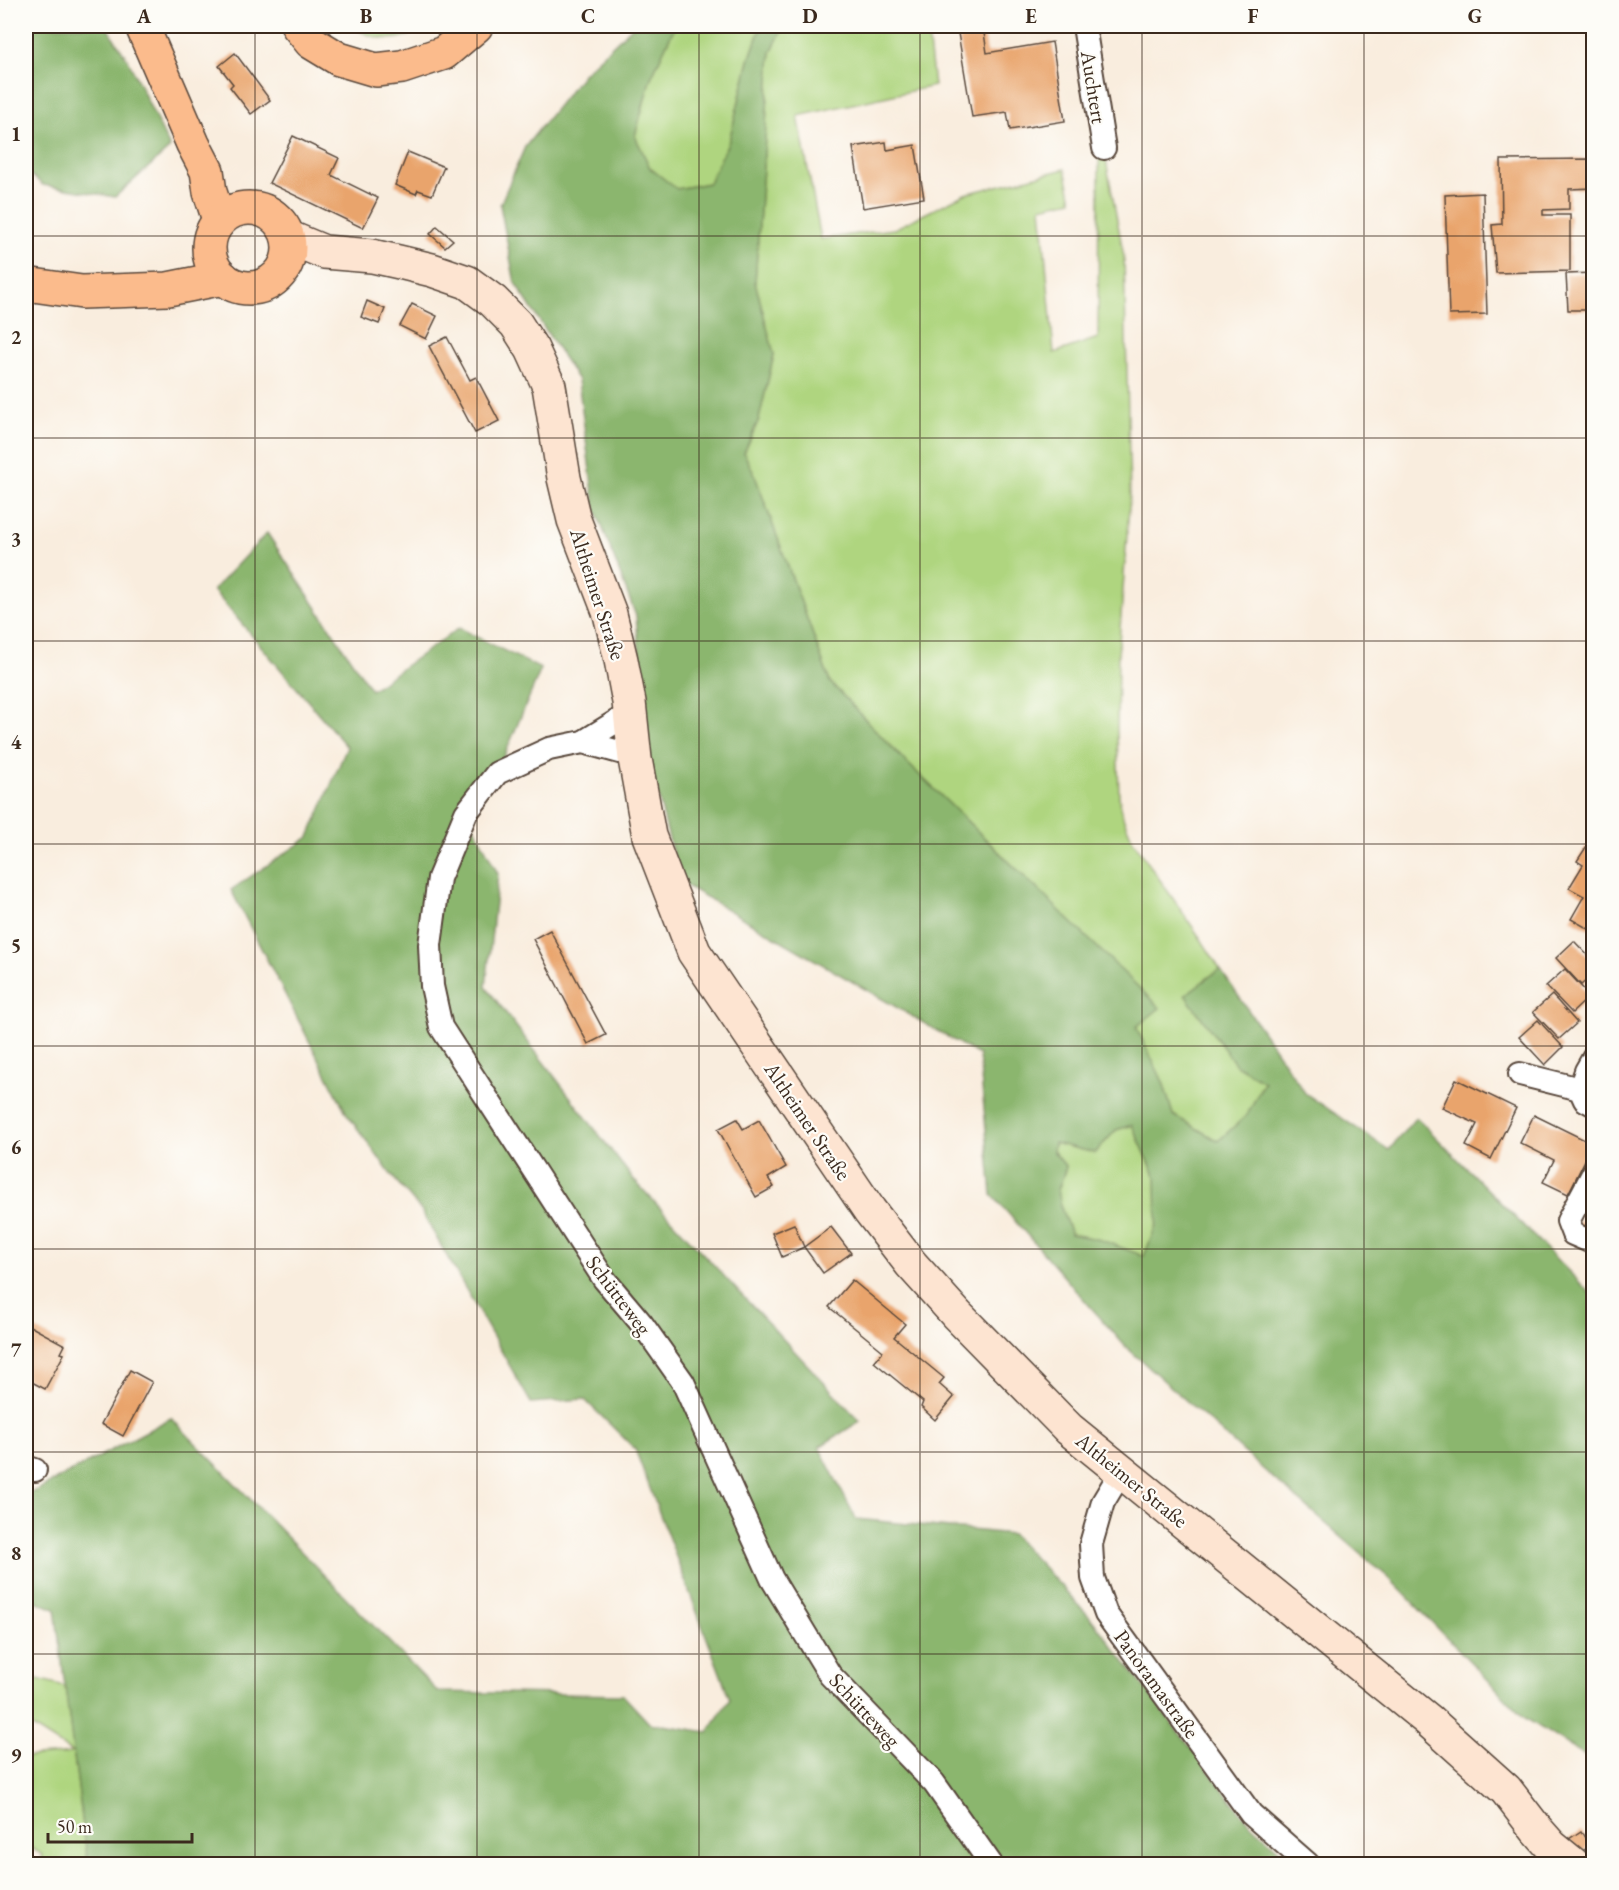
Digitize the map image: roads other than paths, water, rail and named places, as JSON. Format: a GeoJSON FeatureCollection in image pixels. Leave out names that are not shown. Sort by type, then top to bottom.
{"type":"FeatureCollection","features":[{"type":"Feature","properties":{"kind":"main road"},"geometry":{"type":"LineString","coordinates":[[142,26],[207,171],[210,192],[233,214]]}},
{"type":"Feature","properties":{"kind":"main road"},"geometry":{"type":"LineString","coordinates":[[298,26],[311,42],[339,59],[376,70],[402,67],[444,52],[476,26]]}},
{"type":"Feature","properties":{"kind":"main road"},"geometry":{"type":"LineString","coordinates":[[260,209],[272,215],[282,224],[287,250],[280,274],[270,282],[258,287],[245,288],[233,285],[216,267],[209,243],[212,231],[233,214],[260,209]]}},
{"type":"Feature","properties":{"kind":"main road"},"geometry":{"type":"LineString","coordinates":[[26,284],[82,292],[129,289],[216,267]]}},
{"type":"Feature","properties":{"kind":"street","name":"Auchtert"},"geometry":{"type":"LineString","coordinates":[[1084,26],[1104,148]]}},
{"type":"Feature","properties":{"kind":"street","name":"Altheimer Straße"},"geometry":{"type":"LineString","coordinates":[[287,250],[372,256],[432,270],[467,282],[494,301],[516,324],[532,349],[549,386],[564,478],[574,520],[610,614],[621,660],[630,713],[634,756],[649,836],[694,952],[870,1211],[910,1264],[1069,1429],[1428,1720],[1506,1790],[1551,1846],[1573,1864]]}},
{"type":"Feature","properties":{"kind":"street","name":"Schütteweg"},"geometry":{"type":"LineString","coordinates":[[630,713],[583,742],[549,749],[497,773],[466,813],[439,878],[430,945],[432,986],[441,1027],[597,1269],[642,1324],[683,1382],[772,1579],[830,1675],[934,1783],[991,1864]]}},
{"type":"Feature","properties":{"kind":"street","name":"Schütteweg"},"geometry":{"type":"LineString","coordinates":[[583,742],[634,756]]}},
{"type":"Feature","properties":{"kind":"street"},"geometry":{"type":"LineString","coordinates":[[1520,1074],[1587,1097],[1586,1071],[1593,1057]]}},
{"type":"Feature","properties":{"kind":"street"},"geometry":{"type":"LineString","coordinates":[[1593,1172],[1568,1221],[1573,1234],[1593,1243]]}},
{"type":"Feature","properties":{"kind":"street","name":"Panoramastraße"},"geometry":{"type":"LineString","coordinates":[[1121,1473],[1102,1502],[1092,1544],[1093,1578],[1106,1614],[1251,1814],[1308,1864]]}}]}
